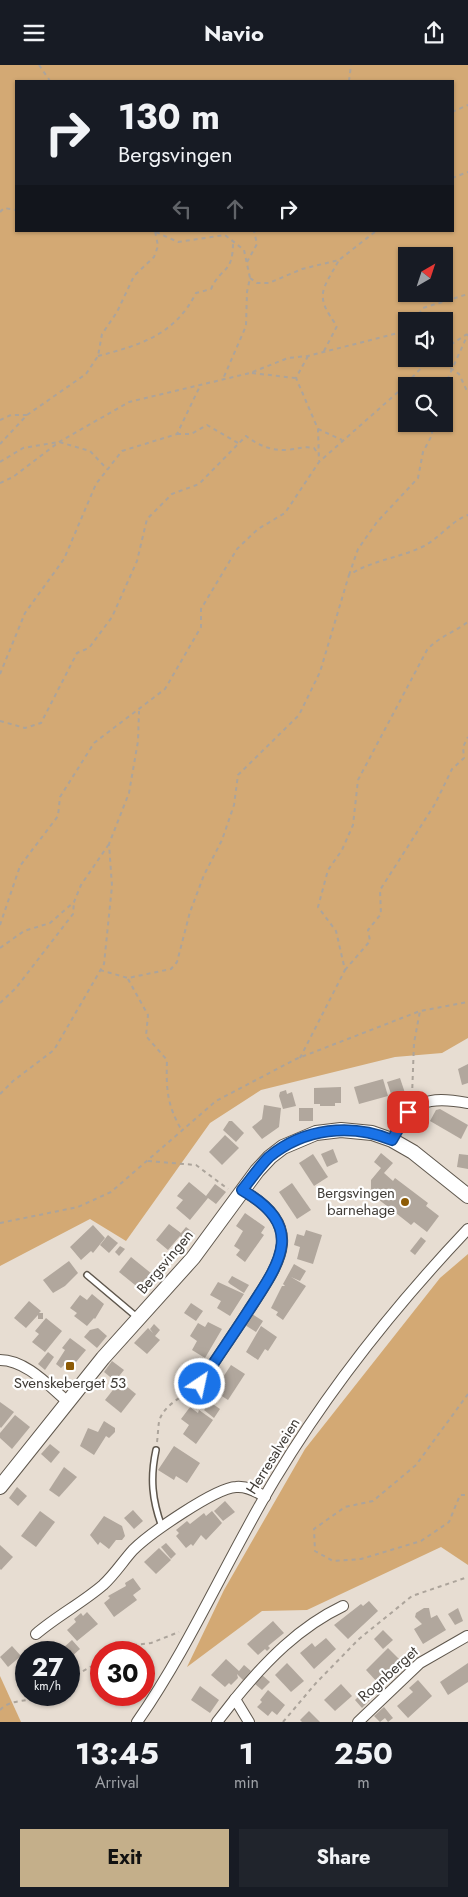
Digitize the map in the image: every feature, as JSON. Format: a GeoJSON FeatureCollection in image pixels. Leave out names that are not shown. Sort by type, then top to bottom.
{"type":"FeatureCollection","features":[{"type":"Feature","properties":{"kind":"street"},"geometry":{"type":"LineString","coordinates":[[392,1140],[412,1108],[435,1099],[468,1103]]}},
{"type":"Feature","properties":{"kind":"street","name":"Bergsvingen"},"geometry":{"type":"LineString","coordinates":[[0,1487],[68,1402],[193,1258],[237,1191],[270,1157],[293,1141],[316,1133],[341,1130],[359,1131],[392,1140],[422,1158],[468,1196]]}},
{"type":"Feature","properties":{"kind":"street"},"geometry":{"type":"LineString","coordinates":[[200,1384],[274,1272],[282,1249],[281,1232],[276,1218],[266,1205],[237,1191]]}},
{"type":"Feature","properties":{"kind":"street","name":"Herresalveien"},"geometry":{"type":"LineString","coordinates":[[137,1722],[152,1700],[265,1497],[308,1428],[336,1387],[424,1276],[468,1229]]}},
{"type":"Feature","properties":{"kind":"street"},"geometry":{"type":"LineString","coordinates":[[0,1360],[15,1362],[25,1367],[68,1402]]}},
{"type":"Feature","properties":{"kind":"street"},"geometry":{"type":"LineString","coordinates":[[36,1634],[63,1612],[101,1587],[134,1550],[162,1527],[230,1488],[245,1487],[265,1497]]}},
{"type":"Feature","properties":{"kind":"street"},"geometry":{"type":"LineString","coordinates":[[217,1722],[280,1648],[328,1613],[343,1606]]}},
{"type":"Feature","properties":{"kind":"street","name":"Rognberget"},"geometry":{"type":"LineString","coordinates":[[358,1722],[420,1663],[467,1637]]}},
{"type":"Feature","properties":{"kind":"street"},"geometry":{"type":"LineString","coordinates":[[235,1699],[249,1722]]}},
{"type":"Feature","properties":{"kind":"lane"},"geometry":{"type":"LineString","coordinates":[[87,1275],[139,1318]]}},
{"type":"Feature","properties":{"kind":"lane"},"geometry":{"type":"LineString","coordinates":[[156,1450],[151,1477],[152,1491],[162,1527]]}},
{"type":"Feature","properties":{"kind":"path"},"geometry":{"type":"LineString","coordinates":[[39,65],[49,80]]}},
{"type":"Feature","properties":{"kind":"path"},"geometry":{"type":"LineString","coordinates":[[349,80],[352,65]]}},
{"type":"Feature","properties":{"kind":"path"},"geometry":{"type":"LineString","coordinates":[[454,111],[468,105]]}},
{"type":"Feature","properties":{"kind":"path"},"geometry":{"type":"LineString","coordinates":[[454,177],[468,172]]}},
{"type":"Feature","properties":{"kind":"path"},"geometry":{"type":"LineString","coordinates":[[0,212],[4,208],[15,210]]}},
{"type":"Feature","properties":{"kind":"path"},"geometry":{"type":"LineString","coordinates":[[0,444],[27,415],[86,374],[98,356],[102,334],[118,312],[134,276],[154,257],[158,246],[156,232]]}},
{"type":"Feature","properties":{"kind":"path"},"geometry":{"type":"LineString","coordinates":[[158,232],[178,242],[225,235],[244,250],[250,278],[247,292],[246,326],[223,379]]}},
{"type":"Feature","properties":{"kind":"path"},"geometry":{"type":"LineString","coordinates":[[247,262],[257,244],[254,232]]}},
{"type":"Feature","properties":{"kind":"path"},"geometry":{"type":"LineString","coordinates":[[323,352],[337,326],[323,307],[322,291],[339,260],[375,232]]}},
{"type":"Feature","properties":{"kind":"path"},"geometry":{"type":"LineString","coordinates":[[98,356],[127,348],[163,332],[187,311],[196,293],[211,289],[215,280],[223,275],[233,260],[233,242]]}},
{"type":"Feature","properties":{"kind":"path"},"geometry":{"type":"LineString","coordinates":[[250,278],[257,283],[269,283],[302,269],[339,260]]}},
{"type":"Feature","properties":{"kind":"path"},"geometry":{"type":"LineString","coordinates":[[420,312],[423,308],[468,294]]}},
{"type":"Feature","properties":{"kind":"path"},"geometry":{"type":"LineString","coordinates":[[0,483],[13,477],[59,442],[129,402],[250,373],[288,357],[308,356],[398,333]]}},
{"type":"Feature","properties":{"kind":"path"},"geometry":{"type":"LineString","coordinates":[[453,343],[468,334]]}},
{"type":"Feature","properties":{"kind":"path"},"geometry":{"type":"LineString","coordinates":[[447,377],[468,334]]}},
{"type":"Feature","properties":{"kind":"path"},"geometry":{"type":"LineString","coordinates":[[296,378],[308,356]]}},
{"type":"Feature","properties":{"kind":"path"},"geometry":{"type":"LineString","coordinates":[[413,377],[422,367]]}},
{"type":"Feature","properties":{"kind":"path"},"geometry":{"type":"LineString","coordinates":[[450,368],[459,374],[468,393]]}},
{"type":"Feature","properties":{"kind":"path"},"geometry":{"type":"LineString","coordinates":[[250,373],[296,378]]}},
{"type":"Feature","properties":{"kind":"path"},"geometry":{"type":"LineString","coordinates":[[296,378],[318,429],[319,462]]}},
{"type":"Feature","properties":{"kind":"path"},"geometry":{"type":"LineString","coordinates":[[177,434],[200,385]]}},
{"type":"Feature","properties":{"kind":"path"},"geometry":{"type":"LineString","coordinates":[[0,925],[20,866],[58,816],[60,797],[94,743],[140,710],[165,689],[201,627],[201,609],[237,549],[258,529],[285,513],[319,462],[398,393]]}},
{"type":"Feature","properties":{"kind":"path"},"geometry":{"type":"LineString","coordinates":[[0,420],[11,415],[27,415]]}},
{"type":"Feature","properties":{"kind":"path"},"geometry":{"type":"LineString","coordinates":[[0,672],[25,613],[64,559],[96,484],[122,451],[177,434],[191,434],[207,425],[238,443]]}},
{"type":"Feature","properties":{"kind":"path"},"geometry":{"type":"LineString","coordinates":[[318,429],[342,440]]}},
{"type":"Feature","properties":{"kind":"path"},"geometry":{"type":"LineString","coordinates":[[100,970],[128,978],[171,969],[177,962],[190,912],[204,875],[222,840],[231,813],[238,775],[299,715],[320,672],[358,549],[377,521],[418,478],[423,451],[432,432]]}},
{"type":"Feature","properties":{"kind":"path"},"geometry":{"type":"LineString","coordinates":[[0,721],[25,728],[41,723],[77,653],[89,647],[112,617],[137,561],[148,519],[172,494],[199,484],[246,436],[254,442],[274,450],[304,446],[314,448],[319,455]]}},
{"type":"Feature","properties":{"kind":"path"},"geometry":{"type":"LineString","coordinates":[[0,457],[1,461],[23,448],[59,442],[90,451],[107,469]]}},
{"type":"Feature","properties":{"kind":"path"},"geometry":{"type":"LineString","coordinates":[[350,575],[365,565],[398,558],[427,544],[458,518],[468,515]]}},
{"type":"Feature","properties":{"kind":"path"},"geometry":{"type":"LineString","coordinates":[[345,970],[336,931],[318,907],[328,870],[342,850],[353,825],[358,780],[427,650],[435,641],[444,639],[468,622]]}},
{"type":"Feature","properties":{"kind":"path"},"geometry":{"type":"LineString","coordinates":[[0,1003],[16,988],[73,914],[74,902],[81,885],[109,844],[129,793],[138,741],[140,710]]}},
{"type":"Feature","properties":{"kind":"path"},"geometry":{"type":"LineString","coordinates":[[300,1058],[345,970],[370,941],[368,930],[381,914],[380,890],[435,804],[452,769],[464,758],[463,747],[468,737]]}},
{"type":"Feature","properties":{"kind":"path"},"geometry":{"type":"LineString","coordinates":[[0,1093],[54,1050],[104,964],[112,886],[109,844]]}},
{"type":"Feature","properties":{"kind":"path"},"geometry":{"type":"LineString","coordinates":[[0,948],[24,931],[50,923],[74,902]]}},
{"type":"Feature","properties":{"kind":"path"},"geometry":{"type":"LineString","coordinates":[[128,978],[135,995],[148,1015],[146,1037],[167,1060],[168,1096],[171,1112],[181,1129]]}},
{"type":"Feature","properties":{"kind":"path"},"geometry":{"type":"LineString","coordinates":[[0,1223],[78,1207],[111,1192],[181,1129],[216,1101],[300,1058],[420,1011],[468,1002]]}},
{"type":"Feature","properties":{"kind":"path"},"geometry":{"type":"LineString","coordinates":[[412,1108],[414,1043],[420,1011]]}},
{"type":"Feature","properties":{"kind":"path"},"geometry":{"type":"LineString","coordinates":[[147,1161],[196,1165],[237,1191]]}},
{"type":"Feature","properties":{"kind":"path"},"geometry":{"type":"LineString","coordinates":[[156,1450],[159,1421],[162,1413],[200,1384]]}},
{"type":"Feature","properties":{"kind":"path"},"geometry":{"type":"LineString","coordinates":[[468,1394],[416,1465],[373,1501],[345,1507],[314,1529],[316,1551],[333,1561],[362,1559],[421,1541],[449,1522],[460,1495],[468,1495]]}},
{"type":"Feature","properties":{"kind":"path"},"geometry":{"type":"LineString","coordinates":[[283,1722],[316,1683],[359,1639],[412,1596],[468,1577]]}},
{"type":"Feature","properties":{"kind":"path"},"geometry":{"type":"LineString","coordinates":[[155,1641],[183,1630]]}},
{"type":"Feature","properties":{"kind":"path"},"geometry":{"type":"LineString","coordinates":[[0,1710],[6,1704],[15,1703]]}},
{"type":"Feature","properties":{"kind":"shaded area"},"geometry":{"type":"Polygon","coordinates":[[[0,65],[468,65],[468,1038],[442,1053],[395,1057],[261,1090],[210,1123],[126,1241],[90,1219],[0,1266],[0,65]]]}},
{"type":"Feature","properties":{"kind":"shaded area"},"geometry":{"type":"Polygon","coordinates":[[[468,1254],[468,1565],[441,1547],[307,1610],[262,1611],[187,1667],[224,1590],[305,1449],[440,1278],[468,1254]]]}},
{"type":"Feature","properties":{"kind":"shaded area"},"geometry":{"type":"Polygon","coordinates":[[[0,1676],[21,1722],[0,1722],[0,1676]]]}},
{"type":"Feature","properties":{"kind":"building"},"geometry":{"type":"Polygon","coordinates":[[[468,1064],[468,1083],[462,1085],[458,1069],[468,1064]]]}},
{"type":"Feature","properties":{"kind":"building"},"geometry":{"type":"Polygon","coordinates":[[[400,1078],[405,1093],[392,1097],[387,1082],[400,1078]]]}},
{"type":"Feature","properties":{"kind":"building"},"geometry":{"type":"Polygon","coordinates":[[[383,1079],[388,1096],[359,1104],[354,1087],[383,1079]]]}},
{"type":"Feature","properties":{"kind":"building"},"geometry":{"type":"Polygon","coordinates":[[[341,1087],[341,1103],[335,1103],[335,1106],[314,1104],[314,1088],[341,1087]]]}},
{"type":"Feature","properties":{"kind":"building"},"geometry":{"type":"Polygon","coordinates":[[[286,1090],[287,1094],[292,1092],[296,1106],[283,1109],[279,1096],[280,1092],[286,1090]]]}},
{"type":"Feature","properties":{"kind":"building"},"geometry":{"type":"Polygon","coordinates":[[[264,1105],[281,1108],[279,1127],[262,1139],[252,1127],[262,1119],[264,1105]]]}},
{"type":"Feature","properties":{"kind":"building"},"geometry":{"type":"Polygon","coordinates":[[[299,1108],[313,1108],[313,1121],[299,1121],[299,1108]]]}},
{"type":"Feature","properties":{"kind":"building"},"geometry":{"type":"Polygon","coordinates":[[[440,1109],[468,1125],[461,1139],[430,1121],[436,1110],[440,1109]]]}},
{"type":"Feature","properties":{"kind":"building"},"geometry":{"type":"Polygon","coordinates":[[[229,1121],[232,1121],[244,1133],[236,1142],[223,1130],[229,1121]]]}},
{"type":"Feature","properties":{"kind":"building"},"geometry":{"type":"Polygon","coordinates":[[[225,1135],[239,1148],[222,1165],[209,1152],[225,1135]]]}},
{"type":"Feature","properties":{"kind":"building"},"geometry":{"type":"Polygon","coordinates":[[[333,1149],[338,1162],[327,1167],[321,1154],[333,1149]]]}},
{"type":"Feature","properties":{"kind":"building"},"geometry":{"type":"Polygon","coordinates":[[[381,1153],[393,1163],[384,1173],[393,1181],[395,1178],[428,1203],[426,1206],[439,1216],[427,1232],[414,1222],[411,1225],[378,1199],[381,1196],[371,1189],[371,1180],[381,1168],[374,1162],[381,1153]]]}},
{"type":"Feature","properties":{"kind":"building"},"geometry":{"type":"Polygon","coordinates":[[[313,1154],[328,1177],[314,1186],[299,1163],[313,1154]]]}},
{"type":"Feature","properties":{"kind":"building"},"geometry":{"type":"Polygon","coordinates":[[[459,1154],[468,1155],[468,1169],[457,1167],[459,1154]]]}},
{"type":"Feature","properties":{"kind":"building"},"geometry":{"type":"Polygon","coordinates":[[[189,1182],[206,1196],[215,1184],[226,1192],[216,1204],[208,1198],[190,1220],[176,1208],[183,1200],[177,1196],[189,1182]]]}},
{"type":"Feature","properties":{"kind":"building"},"geometry":{"type":"Polygon","coordinates":[[[292,1183],[311,1210],[297,1219],[279,1192],[292,1183]]]}},
{"type":"Feature","properties":{"kind":"building"},"geometry":{"type":"Polygon","coordinates":[[[245,1213],[265,1227],[261,1233],[264,1235],[245,1262],[236,1255],[240,1250],[234,1246],[243,1231],[236,1226],[245,1213]]]}},
{"type":"Feature","properties":{"kind":"building"},"geometry":{"type":"Polygon","coordinates":[[[169,1224],[181,1233],[186,1227],[195,1234],[188,1243],[180,1236],[168,1250],[156,1240],[169,1224]]]}},
{"type":"Feature","properties":{"kind":"building"},"geometry":{"type":"Polygon","coordinates":[[[93,1225],[105,1238],[93,1253],[91,1251],[81,1260],[70,1247],[93,1225]]]}},
{"type":"Feature","properties":{"kind":"building"},"geometry":{"type":"Polygon","coordinates":[[[306,1230],[322,1235],[313,1264],[297,1259],[300,1247],[294,1245],[297,1234],[304,1236],[306,1230]]]}},
{"type":"Feature","properties":{"kind":"building"},"geometry":{"type":"Polygon","coordinates":[[[108,1235],[118,1243],[109,1253],[100,1245],[108,1235]]]}},
{"type":"Feature","properties":{"kind":"building"},"geometry":{"type":"Polygon","coordinates":[[[421,1237],[426,1241],[415,1255],[410,1251],[421,1237]]]}},
{"type":"Feature","properties":{"kind":"building"},"geometry":{"type":"Polygon","coordinates":[[[120,1246],[125,1249],[119,1256],[115,1252],[120,1246]]]}},
{"type":"Feature","properties":{"kind":"building"},"geometry":{"type":"Polygon","coordinates":[[[131,1257],[152,1274],[140,1289],[119,1272],[131,1257]]]}},
{"type":"Feature","properties":{"kind":"building"},"geometry":{"type":"Polygon","coordinates":[[[69,1261],[78,1273],[65,1286],[53,1293],[43,1280],[69,1261]]]}},
{"type":"Feature","properties":{"kind":"building"},"geometry":{"type":"Polygon","coordinates":[[[294,1264],[306,1271],[300,1281],[291,1277],[306,1286],[283,1320],[276,1315],[278,1312],[271,1308],[282,1286],[285,1286],[283,1284],[294,1264]]]}},
{"type":"Feature","properties":{"kind":"building"},"geometry":{"type":"Polygon","coordinates":[[[232,1276],[249,1285],[244,1293],[228,1282],[232,1276]]]}},
{"type":"Feature","properties":{"kind":"building"},"geometry":{"type":"Polygon","coordinates":[[[218,1282],[244,1294],[230,1316],[217,1308],[221,1301],[210,1295],[218,1282]]]}},
{"type":"Feature","properties":{"kind":"building"},"geometry":{"type":"Polygon","coordinates":[[[92,1294],[104,1304],[95,1319],[87,1326],[74,1316],[77,1313],[70,1308],[80,1295],[87,1300],[92,1294]]]}},
{"type":"Feature","properties":{"kind":"building"},"geometry":{"type":"Polygon","coordinates":[[[29,1301],[41,1311],[39,1313],[43,1313],[43,1319],[38,1319],[38,1315],[26,1328],[14,1318],[29,1301]]]}},
{"type":"Feature","properties":{"kind":"building"},"geometry":{"type":"Polygon","coordinates":[[[191,1303],[203,1311],[196,1321],[184,1313],[191,1303]]]}},
{"type":"Feature","properties":{"kind":"building"},"geometry":{"type":"Polygon","coordinates":[[[252,1314],[263,1321],[256,1332],[245,1325],[252,1314]]]}},
{"type":"Feature","properties":{"kind":"building"},"geometry":{"type":"Polygon","coordinates":[[[46,1318],[62,1331],[45,1352],[32,1342],[39,1334],[35,1331],[46,1318]]]}},
{"type":"Feature","properties":{"kind":"building"},"geometry":{"type":"Polygon","coordinates":[[[208,1322],[222,1329],[205,1358],[192,1350],[197,1341],[190,1336],[198,1323],[205,1327],[208,1322]]]}},
{"type":"Feature","properties":{"kind":"building"},"geometry":{"type":"Polygon","coordinates":[[[154,1324],[160,1330],[155,1336],[160,1340],[147,1354],[134,1343],[148,1328],[153,1333],[150,1329],[154,1324]]]}},
{"type":"Feature","properties":{"kind":"building"},"geometry":{"type":"Polygon","coordinates":[[[261,1326],[277,1337],[268,1351],[265,1349],[258,1360],[246,1352],[261,1326]]]}},
{"type":"Feature","properties":{"kind":"building"},"geometry":{"type":"Polygon","coordinates":[[[98,1328],[107,1336],[97,1348],[84,1337],[90,1330],[98,1328]]]}},
{"type":"Feature","properties":{"kind":"building"},"geometry":{"type":"Polygon","coordinates":[[[70,1338],[86,1350],[71,1368],[66,1363],[61,1368],[56,1364],[65,1350],[62,1348],[70,1338]]]}},
{"type":"Feature","properties":{"kind":"building"},"geometry":{"type":"Polygon","coordinates":[[[48,1352],[54,1357],[45,1370],[38,1364],[48,1352]]]}},
{"type":"Feature","properties":{"kind":"building"},"geometry":{"type":"Polygon","coordinates":[[[112,1361],[124,1370],[115,1381],[104,1372],[112,1361]]]}},
{"type":"Feature","properties":{"kind":"building"},"geometry":{"type":"Polygon","coordinates":[[[231,1365],[245,1374],[228,1400],[214,1391],[231,1365]]]}},
{"type":"Feature","properties":{"kind":"building"},"geometry":{"type":"Polygon","coordinates":[[[120,1381],[136,1394],[121,1413],[105,1400],[120,1381]]]}},
{"type":"Feature","properties":{"kind":"building"},"geometry":{"type":"Polygon","coordinates":[[[0,1402],[14,1412],[1,1428],[0,1427],[0,1402]]]}},
{"type":"Feature","properties":{"kind":"building"},"geometry":{"type":"Polygon","coordinates":[[[210,1402],[220,1409],[214,1418],[204,1410],[210,1402]]]}},
{"type":"Feature","properties":{"kind":"building"},"geometry":{"type":"Polygon","coordinates":[[[190,1407],[198,1413],[199,1410],[213,1420],[196,1444],[183,1434],[189,1425],[181,1419],[190,1407]]]}},
{"type":"Feature","properties":{"kind":"building"},"geometry":{"type":"Polygon","coordinates":[[[15,1415],[30,1427],[12,1449],[0,1438],[0,1433],[15,1415]]]}},
{"type":"Feature","properties":{"kind":"building"},"geometry":{"type":"Polygon","coordinates":[[[104,1421],[115,1428],[115,1432],[109,1438],[106,1436],[94,1455],[80,1446],[88,1428],[98,1432],[104,1421]]]}},
{"type":"Feature","properties":{"kind":"building"},"geometry":{"type":"Polygon","coordinates":[[[50,1444],[60,1452],[51,1463],[41,1454],[50,1444]]]}},
{"type":"Feature","properties":{"kind":"building"},"geometry":{"type":"Polygon","coordinates":[[[174,1446],[200,1463],[187,1483],[176,1476],[174,1480],[158,1470],[174,1446]]]}},
{"type":"Feature","properties":{"kind":"building"},"geometry":{"type":"Polygon","coordinates":[[[64,1467],[77,1477],[59,1497],[49,1490],[64,1467]]]}},
{"type":"Feature","properties":{"kind":"building"},"geometry":{"type":"Polygon","coordinates":[[[17,1487],[27,1496],[18,1506],[9,1498],[17,1487]]]}},
{"type":"Feature","properties":{"kind":"building"},"geometry":{"type":"Polygon","coordinates":[[[225,1501],[235,1512],[223,1521],[214,1511],[225,1501]]]}},
{"type":"Feature","properties":{"kind":"building"},"geometry":{"type":"Polygon","coordinates":[[[133,1510],[143,1521],[134,1529],[124,1518],[133,1510]]]}},
{"type":"Feature","properties":{"kind":"building"},"geometry":{"type":"Polygon","coordinates":[[[40,1511],[55,1522],[36,1547],[21,1536],[40,1511]]]}},
{"type":"Feature","properties":{"kind":"building"},"geometry":{"type":"Polygon","coordinates":[[[212,1511],[222,1523],[206,1540],[201,1535],[193,1546],[191,1544],[186,1548],[176,1536],[179,1533],[176,1530],[187,1521],[190,1524],[204,1513],[206,1516],[212,1511]]]}},
{"type":"Feature","properties":{"kind":"building"},"geometry":{"type":"Polygon","coordinates":[[[104,1516],[122,1526],[125,1536],[122,1540],[116,1540],[109,1549],[100,1542],[98,1545],[90,1535],[104,1516]]]}},
{"type":"Feature","properties":{"kind":"building"},"geometry":{"type":"Polygon","coordinates":[[[166,1543],[176,1554],[171,1559],[161,1547],[166,1543]]]}},
{"type":"Feature","properties":{"kind":"building"},"geometry":{"type":"Polygon","coordinates":[[[0,1545],[13,1557],[1,1570],[0,1569],[0,1545]]]}},
{"type":"Feature","properties":{"kind":"building"},"geometry":{"type":"Polygon","coordinates":[[[159,1548],[171,1560],[156,1574],[144,1562],[159,1548]]]}},
{"type":"Feature","properties":{"kind":"building"},"geometry":{"type":"Polygon","coordinates":[[[133,1578],[141,1589],[133,1595],[137,1600],[114,1617],[104,1603],[110,1598],[108,1596],[126,1586],[125,1583],[133,1578]]]}},
{"type":"Feature","properties":{"kind":"building"},"geometry":{"type":"Polygon","coordinates":[[[369,1601],[378,1611],[348,1639],[334,1625],[361,1604],[363,1606],[369,1601]]]}},
{"type":"Feature","properties":{"kind":"building"},"geometry":{"type":"Polygon","coordinates":[[[424,1608],[429,1608],[431,1618],[437,1615],[446,1630],[423,1644],[414,1629],[422,1624],[415,1617],[416,1613],[424,1608]]]}},
{"type":"Feature","properties":{"kind":"building"},"geometry":{"type":"Polygon","coordinates":[[[458,1608],[463,1621],[455,1625],[448,1614],[458,1608]]]}},
{"type":"Feature","properties":{"kind":"building"},"geometry":{"type":"Polygon","coordinates":[[[87,1612],[98,1624],[77,1641],[67,1630],[76,1622],[74,1619],[81,1613],[83,1616],[87,1612]]]}},
{"type":"Feature","properties":{"kind":"building"},"geometry":{"type":"Polygon","coordinates":[[[273,1621],[284,1633],[268,1646],[270,1648],[267,1651],[265,1649],[258,1655],[247,1644],[273,1621]]]}},
{"type":"Feature","properties":{"kind":"building"},"geometry":{"type":"Polygon","coordinates":[[[383,1630],[393,1640],[383,1649],[374,1639],[383,1630]]]}},
{"type":"Feature","properties":{"kind":"building"},"geometry":{"type":"Polygon","coordinates":[[[326,1638],[336,1649],[314,1669],[300,1653],[312,1643],[315,1647],[326,1638]]]}},
{"type":"Feature","properties":{"kind":"building"},"geometry":{"type":"Polygon","coordinates":[[[12,1646],[15,1649],[15,1661],[8,1667],[0,1657],[12,1646]]]}},
{"type":"Feature","properties":{"kind":"building"},"geometry":{"type":"Polygon","coordinates":[[[388,1648],[401,1661],[378,1683],[366,1670],[388,1648]]]}},
{"type":"Feature","properties":{"kind":"building"},"geometry":{"type":"Polygon","coordinates":[[[226,1659],[239,1671],[244,1665],[251,1671],[243,1680],[237,1674],[238,1678],[231,1685],[229,1683],[225,1687],[211,1675],[226,1659]]]}},
{"type":"Feature","properties":{"kind":"building"},"geometry":{"type":"Polygon","coordinates":[[[287,1663],[304,1681],[291,1692],[275,1675],[287,1663]]]}},
{"type":"Feature","properties":{"kind":"building"},"geometry":{"type":"Polygon","coordinates":[[[468,1663],[468,1682],[448,1695],[440,1682],[468,1663]]]}},
{"type":"Feature","properties":{"kind":"building"},"geometry":{"type":"Polygon","coordinates":[[[262,1675],[270,1682],[262,1690],[255,1684],[262,1675]]]}},
{"type":"Feature","properties":{"kind":"building"},"geometry":{"type":"Polygon","coordinates":[[[418,1680],[432,1696],[408,1718],[397,1706],[413,1692],[409,1688],[418,1680]]]}},
{"type":"Feature","properties":{"kind":"building"},"geometry":{"type":"Polygon","coordinates":[[[341,1684],[352,1696],[335,1711],[324,1700],[341,1684]]]}},
{"type":"Feature","properties":{"kind":"building"},"geometry":{"type":"Polygon","coordinates":[[[200,1686],[219,1700],[210,1713],[191,1700],[200,1686]]]}},
{"type":"Feature","properties":{"kind":"building"},"geometry":{"type":"Polygon","coordinates":[[[268,1690],[285,1705],[277,1715],[272,1711],[268,1716],[257,1707],[268,1690]]]}},
{"type":"Feature","properties":{"kind":"building"},"geometry":{"type":"Polygon","coordinates":[[[364,1691],[372,1698],[362,1708],[355,1700],[364,1691]]]}},
{"type":"Feature","properties":{"kind":"building"},"geometry":{"type":"Polygon","coordinates":[[[384,1707],[393,1718],[388,1722],[385,1718],[380,1722],[374,1716],[384,1707]]]}},
{"type":"Feature","properties":{"kind":"building"},"geometry":{"type":"Polygon","coordinates":[[[309,1711],[320,1722],[302,1722],[300,1720],[309,1711]]]}},
{"type":"Feature","properties":{"kind":"place","name":"Bergsvingen barnehage"},"geometry":{"type":"Point","coordinates":[405,1202]}},
{"type":"Feature","properties":{"kind":"place","name":"Svenskeberget 53"},"geometry":{"type":"Point","coordinates":[70,1366]}},
{"type":"Feature","properties":{"kind":"route"},"geometry":{"type":"LineString","coordinates":[[200,1384],[274,1272],[282,1249],[281,1232],[276,1218],[260,1200],[242,1190],[270,1157],[293,1141],[316,1133],[341,1130],[372,1133],[392,1140],[408,1112]]}}]}
